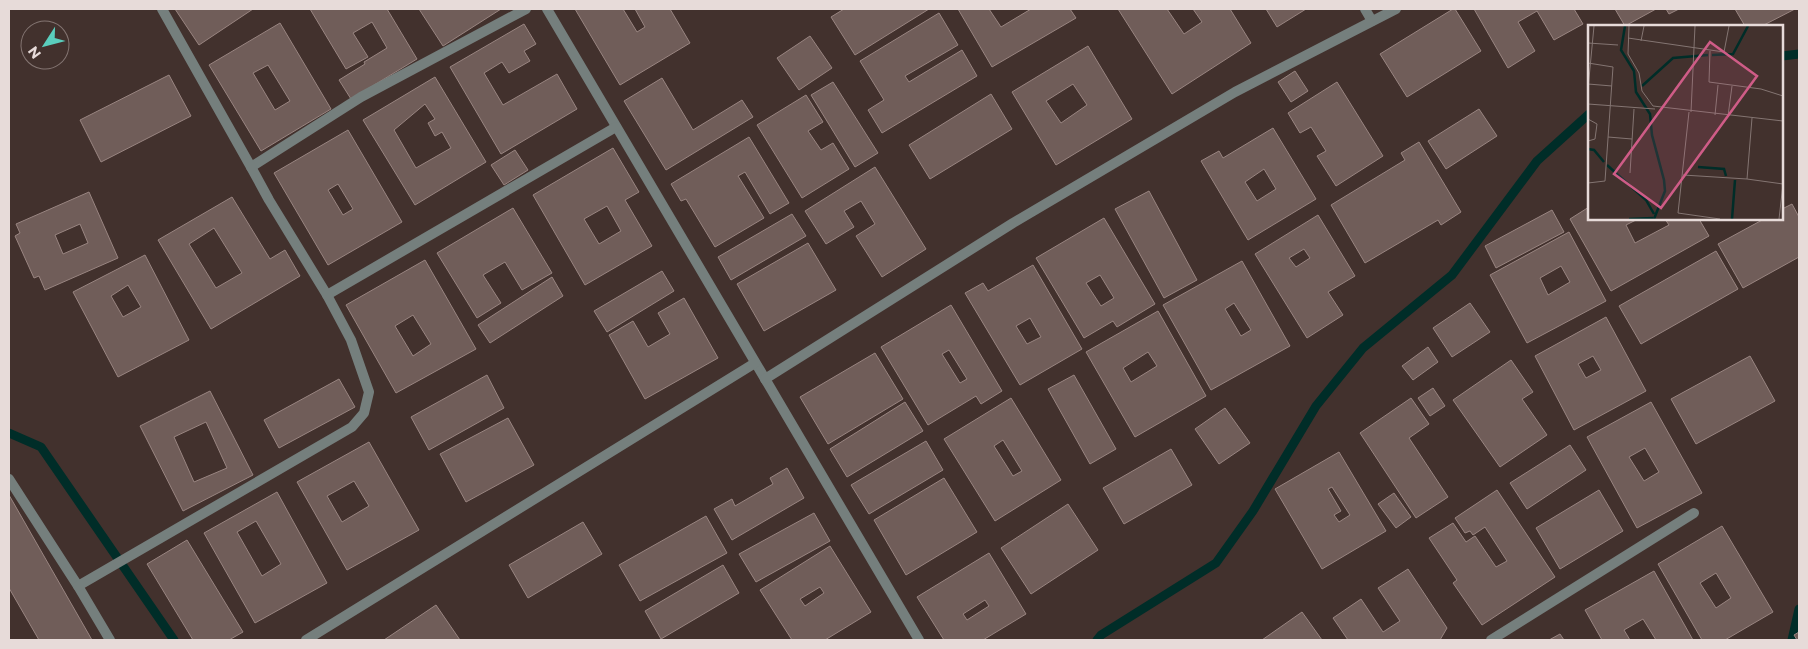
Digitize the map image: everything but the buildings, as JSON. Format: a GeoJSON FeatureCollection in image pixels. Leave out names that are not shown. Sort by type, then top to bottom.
{"type":"FeatureCollection","features":[{"type":"Feature","properties":{"kind":"street"},"geometry":{"type":"LineString","coordinates":[[78,586],[352,426],[364,413],[369,392],[351,340],[327,295],[269,200],[162,9]]}},
{"type":"Feature","properties":{"kind":"street"},"geometry":{"type":"LineString","coordinates":[[251,167],[361,98],[526,9]]}},
{"type":"Feature","properties":{"kind":"street"},"geometry":{"type":"LineString","coordinates":[[547,9],[919,640]]}},
{"type":"Feature","properties":{"kind":"street"},"geometry":{"type":"LineString","coordinates":[[1365,9],[1372,21]]}},
{"type":"Feature","properties":{"kind":"street"},"geometry":{"type":"LineString","coordinates":[[765,379],[1013,223],[1235,92],[1396,9]]}},
{"type":"Feature","properties":{"kind":"street"},"geometry":{"type":"LineString","coordinates":[[327,295],[616,127]]}},
{"type":"Feature","properties":{"kind":"street"},"geometry":{"type":"LineString","coordinates":[[306,640],[755,363]]}},
{"type":"Feature","properties":{"kind":"street"},"geometry":{"type":"LineString","coordinates":[[9,479],[78,586],[110,640]]}},
{"type":"Feature","properties":{"kind":"street"},"geometry":{"type":"LineString","coordinates":[[1491,640],[1694,513]]}},
{"type":"Feature","properties":{"kind":"waterway"},"geometry":{"type":"LineString","coordinates":[[1783,56],[1799,54]]}},
{"type":"Feature","properties":{"kind":"waterway"},"geometry":{"type":"LineString","coordinates":[[1097,640],[1101,635],[1216,563],[1253,511],[1316,406],[1363,348],[1452,275],[1537,161],[1588,115]]}},
{"type":"Feature","properties":{"kind":"waterway"},"geometry":{"type":"LineString","coordinates":[[9,433],[41,447],[174,640]]}},
{"type":"Feature","properties":{"kind":"waterway"},"geometry":{"type":"LineString","coordinates":[[1792,640],[1799,609]]}}]}
